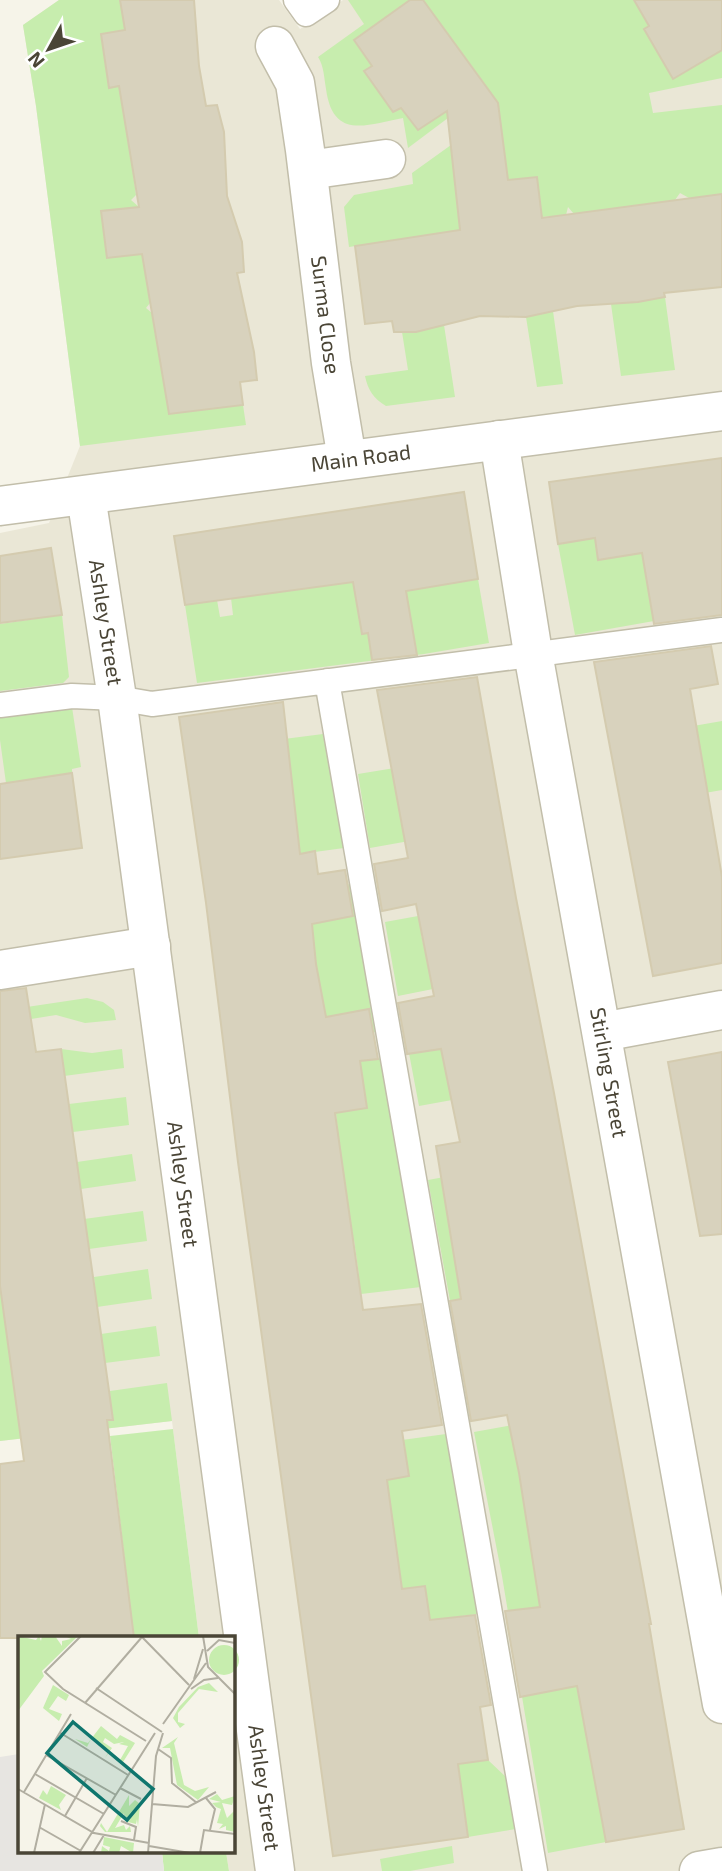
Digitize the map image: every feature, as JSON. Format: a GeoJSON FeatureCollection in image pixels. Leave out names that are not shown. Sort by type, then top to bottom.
{"type":"FeatureCollection","features":[{"type":"Feature","properties":{"kind":"street","name":"Surma Close"},"geometry":{"type":"LineString","coordinates":[[275,46],[295,83],[331,363],[347,459]]}},
{"type":"Feature","properties":{"kind":"street"},"geometry":{"type":"LineString","coordinates":[[308,170],[386,159]]}},
{"type":"Feature","properties":{"kind":"street","name":"Main Road"},"geometry":{"type":"LineString","coordinates":[[0,506],[722,411]]}},
{"type":"Feature","properties":{"kind":"street","name":"Stirling Street"},"geometry":{"type":"LineString","coordinates":[[499,440],[533,653],[722,1704]]}},
{"type":"Feature","properties":{"kind":"street","name":"Ashley Street"},"geometry":{"type":"LineString","coordinates":[[86,496],[117,698],[275,1871]]}},
{"type":"Feature","properties":{"kind":"street"},"geometry":{"type":"LineString","coordinates":[[0,970],[151,946]]}},
{"type":"Feature","properties":{"kind":"street"},"geometry":{"type":"LineString","coordinates":[[602,1032],[722,1010]]}},
{"type":"Feature","properties":{"kind":"street"},"geometry":{"type":"LineString","coordinates":[[699,1871],[722,1867]]}},
{"type":"Feature","properties":{"kind":"lane"},"geometry":{"type":"LineString","coordinates":[[296,0],[306,14],[327,0]]}},
{"type":"Feature","properties":{"kind":"lane"},"geometry":{"type":"LineString","coordinates":[[0,705],[72,696],[117,698],[152,704],[722,630]]}},
{"type":"Feature","properties":{"kind":"lane"},"geometry":{"type":"LineString","coordinates":[[327,681],[535,1871]]}},
{"type":"Feature","properties":{"kind":"shaded area"},"geometry":{"type":"Polygon","coordinates":[[[59,0],[279,0],[300,29],[343,0],[722,0],[722,1871],[229,1871],[226,1854],[234,1854],[234,1636],[199,1636],[172,1421],[0,1441],[0,533],[49,523],[80,446],[23,25],[59,0]]]}},
{"type":"Feature","properties":{"kind":"shaded area"},"geometry":{"type":"Polygon","coordinates":[[[18,1754],[18,1854],[162,1854],[164,1871],[0,1871],[0,1757],[18,1754]]]}},
{"type":"Feature","properties":{"kind":"green space"},"geometry":{"type":"Polygon","coordinates":[[[59,0],[120,0],[125,30],[101,34],[109,87],[191,77],[129,144],[136,195],[131,200],[139,207],[111,210],[102,220],[107,258],[143,254],[150,303],[146,308],[152,313],[169,414],[243,405],[246,425],[80,446],[23,25],[59,0]]]}},
{"type":"Feature","properties":{"kind":"green space"},"geometry":{"type":"Polygon","coordinates":[[[348,0],[410,0],[354,41],[372,66],[364,71],[393,112],[401,108],[418,130],[485,84],[423,0],[634,0],[722,50],[722,78],[649,93],[653,113],[722,105],[722,194],[689,198],[680,193],[675,200],[574,214],[568,207],[566,215],[542,217],[537,177],[461,230],[349,247],[344,207],[354,195],[413,184],[412,173],[451,145],[453,161],[505,154],[500,117],[464,106],[408,148],[403,118],[376,124],[353,125],[336,116],[330,105],[323,68],[318,57],[364,24],[348,0]]]}},
{"type":"Feature","properties":{"kind":"green space"},"geometry":{"type":"Polygon","coordinates":[[[665,297],[675,370],[621,376],[611,304],[665,297]]]}},
{"type":"Feature","properties":{"kind":"green space"},"geometry":{"type":"Polygon","coordinates":[[[553,311],[563,384],[537,387],[526,317],[553,311]]]}},
{"type":"Feature","properties":{"kind":"green space"},"geometry":{"type":"Polygon","coordinates":[[[444,325],[455,397],[386,406],[374,397],[365,376],[408,370],[402,332],[444,325]]]}},
{"type":"Feature","properties":{"kind":"green space"},"geometry":{"type":"Polygon","coordinates":[[[663,529],[654,621],[575,635],[558,544],[595,538],[599,560],[619,557],[615,537],[663,529]]]}},
{"type":"Feature","properties":{"kind":"green space"},"geometry":{"type":"Polygon","coordinates":[[[457,560],[461,582],[478,579],[489,643],[197,683],[185,605],[217,600],[220,617],[233,615],[231,598],[362,577],[354,583],[362,634],[411,627],[403,576],[457,560]]]}},
{"type":"Feature","properties":{"kind":"green space"},"geometry":{"type":"Polygon","coordinates":[[[62,615],[69,677],[63,683],[0,691],[0,624],[62,615]]]}},
{"type":"Feature","properties":{"kind":"green space"},"geometry":{"type":"Polygon","coordinates":[[[72,707],[81,767],[72,769],[72,773],[6,783],[0,718],[72,707]]]}},
{"type":"Feature","properties":{"kind":"green space"},"geometry":{"type":"Polygon","coordinates":[[[722,721],[722,790],[705,793],[676,729],[722,721]]]}},
{"type":"Feature","properties":{"kind":"green space"},"geometry":{"type":"Polygon","coordinates":[[[323,734],[344,848],[300,854],[284,739],[323,734]]]}},
{"type":"Feature","properties":{"kind":"green space"},"geometry":{"type":"Polygon","coordinates":[[[413,765],[426,838],[370,848],[358,774],[413,765]]]}},
{"type":"Feature","properties":{"kind":"green space"},"geometry":{"type":"Polygon","coordinates":[[[351,884],[376,1032],[325,1038],[304,890],[351,884]]]}},
{"type":"Feature","properties":{"kind":"green space"},"geometry":{"type":"Polygon","coordinates":[[[440,912],[421,934],[429,970],[449,967],[453,985],[398,996],[385,922],[440,912]]]}},
{"type":"Feature","properties":{"kind":"green space"},"geometry":{"type":"Polygon","coordinates":[[[87,998],[103,1002],[114,1010],[116,1020],[85,1023],[56,1015],[0,1024],[0,1011],[87,998]]]}},
{"type":"Feature","properties":{"kind":"green space"},"geometry":{"type":"Polygon","coordinates":[[[437,1025],[452,1100],[419,1106],[405,1032],[437,1025]]]}},
{"type":"Feature","properties":{"kind":"green space"},"geometry":{"type":"Polygon","coordinates":[[[61,1049],[92,1053],[122,1049],[124,1068],[64,1076],[61,1049]]]}},
{"type":"Feature","properties":{"kind":"green space"},"geometry":{"type":"Polygon","coordinates":[[[382,1058],[421,1287],[361,1294],[335,1279],[359,1276],[354,1240],[330,1242],[315,1134],[338,1131],[336,1113],[367,1108],[363,1082],[306,1069],[382,1058]]]}},
{"type":"Feature","properties":{"kind":"green space"},"geometry":{"type":"Polygon","coordinates":[[[126,1097],[129,1125],[73,1132],[69,1104],[126,1097]]]}},
{"type":"Feature","properties":{"kind":"green space"},"geometry":{"type":"Polygon","coordinates":[[[132,1154],[136,1181],[81,1189],[77,1162],[132,1154]]]}},
{"type":"Feature","properties":{"kind":"green space"},"geometry":{"type":"Polygon","coordinates":[[[466,1173],[502,1258],[461,1361],[428,1180],[466,1173]]]}},
{"type":"Feature","properties":{"kind":"green space"},"geometry":{"type":"Polygon","coordinates":[[[143,1211],[147,1241],[89,1249],[84,1219],[143,1211]]]}},
{"type":"Feature","properties":{"kind":"green space"},"geometry":{"type":"Polygon","coordinates":[[[148,1269],[152,1299],[97,1307],[94,1277],[148,1269]]]}},
{"type":"Feature","properties":{"kind":"green space"},"geometry":{"type":"Polygon","coordinates":[[[0,1286],[20,1432],[112,1420],[110,1391],[167,1383],[172,1421],[0,1441],[0,1286]]]}},
{"type":"Feature","properties":{"kind":"green space"},"geometry":{"type":"Polygon","coordinates":[[[156,1326],[160,1356],[105,1363],[101,1334],[156,1326]]]}},
{"type":"Feature","properties":{"kind":"green space"},"geometry":{"type":"Polygon","coordinates":[[[530,1422],[513,1443],[519,1476],[541,1473],[555,1690],[578,1686],[606,1842],[548,1853],[502,1576],[474,1432],[530,1422]]]}},
{"type":"Feature","properties":{"kind":"green space"},"geometry":{"type":"Polygon","coordinates":[[[173,1429],[199,1636],[134,1636],[110,1436],[173,1429]]]}},
{"type":"Feature","properties":{"kind":"green space"},"geometry":{"type":"Polygon","coordinates":[[[446,1434],[478,1614],[430,1620],[402,1589],[384,1480],[409,1476],[406,1457],[383,1459],[380,1443],[446,1434]]]}},
{"type":"Feature","properties":{"kind":"green space"},"geometry":{"type":"Polygon","coordinates":[[[488,1760],[507,1778],[516,1829],[468,1837],[425,1768],[488,1760]]]}},
{"type":"Feature","properties":{"kind":"green space"},"geometry":{"type":"Polygon","coordinates":[[[452,1846],[454,1863],[410,1871],[382,1871],[380,1859],[452,1846]]]}},
{"type":"Feature","properties":{"kind":"green space"},"geometry":{"type":"Polygon","coordinates":[[[162,1854],[226,1854],[229,1871],[164,1871],[162,1854]]]}},
{"type":"Feature","properties":{"kind":"building"},"geometry":{"type":"Polygon","coordinates":[[[120,0],[194,0],[199,66],[206,106],[217,105],[224,132],[227,196],[242,242],[244,272],[237,273],[254,352],[257,380],[240,382],[243,405],[169,414],[142,254],[107,258],[101,211],[139,207],[119,86],[109,88],[101,34],[125,30],[120,0]]]}},
{"type":"Feature","properties":{"kind":"building"},"geometry":{"type":"Polygon","coordinates":[[[410,0],[423,0],[498,103],[508,180],[537,177],[542,218],[722,194],[722,287],[664,293],[665,297],[638,302],[577,306],[526,317],[480,316],[416,332],[394,332],[392,321],[365,324],[355,246],[460,230],[447,111],[418,130],[401,108],[393,112],[364,71],[372,66],[354,40],[410,0]]]}},
{"type":"Feature","properties":{"kind":"building"},"geometry":{"type":"Polygon","coordinates":[[[634,0],[722,0],[722,50],[673,79],[644,29],[649,26],[634,0]]]}},
{"type":"Feature","properties":{"kind":"building"},"geometry":{"type":"Polygon","coordinates":[[[722,458],[722,615],[654,624],[642,553],[598,560],[595,538],[558,544],[549,482],[722,458]]]}},
{"type":"Feature","properties":{"kind":"building"},"geometry":{"type":"Polygon","coordinates":[[[464,492],[478,579],[406,591],[417,655],[372,660],[368,633],[362,634],[353,582],[185,605],[174,536],[464,492]]]}},
{"type":"Feature","properties":{"kind":"building"},"geometry":{"type":"Polygon","coordinates":[[[51,548],[62,615],[0,623],[0,556],[51,548]]]}},
{"type":"Feature","properties":{"kind":"building"},"geometry":{"type":"Polygon","coordinates":[[[711,646],[718,684],[690,689],[722,877],[722,963],[653,976],[594,662],[711,646]]]}},
{"type":"Feature","properties":{"kind":"building"},"geometry":{"type":"Polygon","coordinates":[[[477,677],[651,1624],[684,1829],[606,1842],[577,1686],[520,1697],[505,1611],[540,1607],[519,1473],[507,1415],[471,1421],[450,1301],[461,1299],[436,1146],[460,1142],[441,1049],[407,1054],[398,1003],[434,996],[416,904],[382,911],[374,864],[408,858],[377,690],[477,677]]]}},
{"type":"Feature","properties":{"kind":"building"},"geometry":{"type":"Polygon","coordinates":[[[283,702],[300,854],[315,851],[318,874],[345,870],[353,916],[312,924],[326,1017],[369,1009],[378,1059],[360,1061],[367,1108],[335,1113],[363,1310],[421,1304],[442,1425],[402,1431],[409,1476],[387,1480],[402,1589],[425,1586],[430,1620],[475,1615],[491,1705],[480,1707],[488,1760],[458,1764],[468,1837],[333,1856],[179,717],[283,702]]]}},
{"type":"Feature","properties":{"kind":"building"},"geometry":{"type":"Polygon","coordinates":[[[72,773],[82,848],[0,859],[0,784],[72,773]]]}},
{"type":"Feature","properties":{"kind":"building"},"geometry":{"type":"Polygon","coordinates":[[[26,988],[36,1052],[61,1049],[113,1420],[107,1420],[134,1636],[0,1638],[0,1464],[24,1461],[0,1286],[0,991],[26,988]]]}},
{"type":"Feature","properties":{"kind":"building"},"geometry":{"type":"Polygon","coordinates":[[[722,1052],[722,1234],[700,1236],[668,1062],[722,1052]]]}}]}
